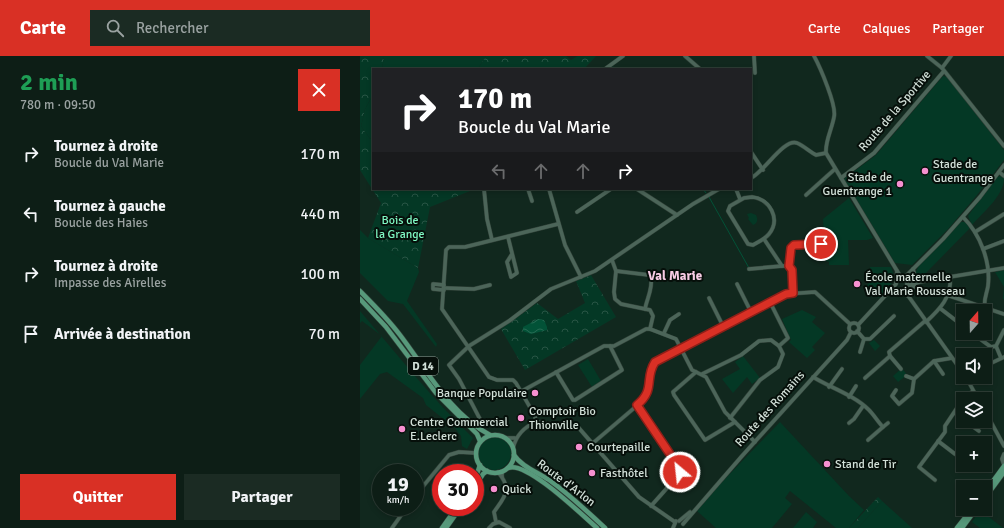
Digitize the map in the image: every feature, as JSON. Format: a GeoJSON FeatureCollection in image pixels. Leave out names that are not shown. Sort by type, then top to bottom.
{"type":"FeatureCollection","features":[{"type":"Feature","properties":{"kind":"main road","name":"D 14"},"geometry":{"type":"LineString","coordinates":[[360,291],[400,335],[447,398],[481,430],[490,435]]}},
{"type":"Feature","properties":{"kind":"main road","name":"D 14"},"geometry":{"type":"LineString","coordinates":[[360,299],[386,327],[436,393],[477,434],[480,441]]}},
{"type":"Feature","properties":{"kind":"main road"},"geometry":{"type":"LineString","coordinates":[[480,464],[476,453],[480,441],[490,435],[498,435],[505,438],[513,448],[514,455],[508,468],[500,472],[487,471],[484,468]]}},
{"type":"Feature","properties":{"kind":"main road","name":"Route d'Arlon"},"geometry":{"type":"LineString","coordinates":[[514,455],[522,464],[537,471],[565,492],[605,528]]}},
{"type":"Feature","properties":{"kind":"main road","name":"Route d'Arlon"},"geometry":{"type":"LineString","coordinates":[[508,468],[512,466],[521,468],[530,473],[568,502],[597,528]]}},
{"type":"Feature","properties":{"kind":"main road"},"geometry":{"type":"LineString","coordinates":[[992,482],[1004,466]]}},
{"type":"Feature","properties":{"kind":"main road"},"geometry":{"type":"LineString","coordinates":[[992,488],[1004,472]]}},
{"type":"Feature","properties":{"kind":"main road"},"geometry":{"type":"LineString","coordinates":[[442,528],[451,516]]}},
{"type":"Feature","properties":{"kind":"main road"},"geometry":{"type":"LineString","coordinates":[[446,528],[455,516]]}},
{"type":"Feature","properties":{"kind":"main road"},"geometry":{"type":"LineString","coordinates":[[957,528],[966,516]]}},
{"type":"Feature","properties":{"kind":"main road"},"geometry":{"type":"LineString","coordinates":[[962,528],[971,516]]}},
{"type":"Feature","properties":{"kind":"street"},"geometry":{"type":"LineString","coordinates":[[606,68],[623,56]]}},
{"type":"Feature","properties":{"kind":"street"},"geometry":{"type":"LineString","coordinates":[[685,56],[699,68]]}},
{"type":"Feature","properties":{"kind":"street"},"geometry":{"type":"LineString","coordinates":[[754,56],[755,73]]}},
{"type":"Feature","properties":{"kind":"street"},"geometry":{"type":"LineString","coordinates":[[814,56],[834,103],[835,115],[826,142],[826,153],[907,285],[909,296]]}},
{"type":"Feature","properties":{"kind":"street"},"geometry":{"type":"LineString","coordinates":[[927,56],[943,69],[1004,146]]}},
{"type":"Feature","properties":{"kind":"street","name":"Route de la Sportive"},"geometry":{"type":"LineString","coordinates":[[840,178],[874,153],[943,69],[951,56]]}},
{"type":"Feature","properties":{"kind":"street"},"geometry":{"type":"LineString","coordinates":[[752,177],[763,170],[780,150],[788,144],[797,143],[816,155],[826,153]]}},
{"type":"Feature","properties":{"kind":"street"},"geometry":{"type":"LineString","coordinates":[[752,154],[763,170]]}},
{"type":"Feature","properties":{"kind":"street"},"geometry":{"type":"LineString","coordinates":[[864,340],[857,331],[858,326],[896,283],[914,268],[963,217],[1004,165]]}},
{"type":"Feature","properties":{"kind":"street"},"geometry":{"type":"LineString","coordinates":[[806,195],[835,169]]}},
{"type":"Feature","properties":{"kind":"street"},"geometry":{"type":"LineString","coordinates":[[999,172],[1004,176]]}},
{"type":"Feature","properties":{"kind":"street"},"geometry":{"type":"LineString","coordinates":[[484,190],[487,219],[492,240]]}},
{"type":"Feature","properties":{"kind":"street"},"geometry":{"type":"LineString","coordinates":[[528,190],[532,201]]}},
{"type":"Feature","properties":{"kind":"street"},"geometry":{"type":"LineString","coordinates":[[548,190],[565,245],[581,277]]}},
{"type":"Feature","properties":{"kind":"street"},"geometry":{"type":"LineString","coordinates":[[577,212],[610,190]]}},
{"type":"Feature","properties":{"kind":"street"},"geometry":{"type":"LineString","coordinates":[[639,190],[677,215]]}},
{"type":"Feature","properties":{"kind":"street"},"geometry":{"type":"LineString","coordinates":[[481,421],[462,384],[450,365],[469,346],[509,322],[551,289],[581,277],[612,260],[677,215],[717,190]]}},
{"type":"Feature","properties":{"kind":"street"},"geometry":{"type":"LineString","coordinates":[[736,190],[740,199]]}},
{"type":"Feature","properties":{"kind":"street"},"geometry":{"type":"LineString","coordinates":[[748,197],[760,198],[769,205],[774,219],[772,228],[764,238],[753,245],[748,244],[728,211],[730,206],[740,199],[748,197]]}},
{"type":"Feature","properties":{"kind":"street"},"geometry":{"type":"LineString","coordinates":[[975,232],[1004,214]]}},
{"type":"Feature","properties":{"kind":"street"},"geometry":{"type":"LineString","coordinates":[[963,217],[975,232],[983,248],[989,271],[985,304]]}},
{"type":"Feature","properties":{"kind":"street"},"geometry":{"type":"LineString","coordinates":[[536,422],[535,416],[522,391],[513,380],[497,380],[489,377],[442,309],[447,248],[461,248],[558,224]]}},
{"type":"Feature","properties":{"kind":"street"},"geometry":{"type":"LineString","coordinates":[[508,237],[517,273],[511,277],[507,262],[512,254]]}},
{"type":"Feature","properties":{"kind":"street"},"geometry":{"type":"LineString","coordinates":[[764,238],[782,266]]}},
{"type":"Feature","properties":{"kind":"street"},"geometry":{"type":"LineString","coordinates":[[983,248],[1004,241]]}},
{"type":"Feature","properties":{"kind":"street"},"geometry":{"type":"LineString","coordinates":[[793,293],[792,270],[789,266],[791,248],[794,245],[821,244]]}},
{"type":"Feature","properties":{"kind":"street"},"geometry":{"type":"LineString","coordinates":[[612,260],[616,271],[614,292],[616,299],[621,304],[650,310],[653,316],[650,329]]}},
{"type":"Feature","properties":{"kind":"street"},"geometry":{"type":"LineString","coordinates":[[749,269],[789,266]]}},
{"type":"Feature","properties":{"kind":"street"},"geometry":{"type":"LineString","coordinates":[[914,268],[915,277],[918,282]]}},
{"type":"Feature","properties":{"kind":"street"},"geometry":{"type":"LineString","coordinates":[[907,285],[914,268]]}},
{"type":"Feature","properties":{"kind":"street"},"geometry":{"type":"LineString","coordinates":[[890,291],[900,290],[907,285],[918,282],[1004,268]]}},
{"type":"Feature","properties":{"kind":"street"},"geometry":{"type":"LineString","coordinates":[[897,270],[896,283],[900,290],[909,296],[956,363]]}},
{"type":"Feature","properties":{"kind":"street"},"geometry":{"type":"LineString","coordinates":[[616,271],[649,275],[652,277],[650,296],[647,300],[645,309]]}},
{"type":"Feature","properties":{"kind":"street"},"geometry":{"type":"LineString","coordinates":[[865,378],[890,356],[889,352],[940,309],[950,287],[950,277]]}},
{"type":"Feature","properties":{"kind":"street"},"geometry":{"type":"LineString","coordinates":[[909,296],[918,282]]}},
{"type":"Feature","properties":{"kind":"street"},"geometry":{"type":"LineString","coordinates":[[737,284],[751,312]]}},
{"type":"Feature","properties":{"kind":"street"},"geometry":{"type":"LineString","coordinates":[[444,288],[474,289],[490,285]]}},
{"type":"Feature","properties":{"kind":"street"},"geometry":{"type":"LineString","coordinates":[[593,444],[646,398],[648,393],[650,368],[655,362],[786,294],[816,292],[850,324]]}},
{"type":"Feature","properties":{"kind":"street"},"geometry":{"type":"LineString","coordinates":[[947,296],[972,304]]}},
{"type":"Feature","properties":{"kind":"street"},"geometry":{"type":"LineString","coordinates":[[709,298],[723,326]]}},
{"type":"Feature","properties":{"kind":"street"},"geometry":{"type":"LineString","coordinates":[[770,302],[788,338],[779,346]]}},
{"type":"Feature","properties":{"kind":"street"},"geometry":{"type":"LineString","coordinates":[[940,309],[956,321]]}},
{"type":"Feature","properties":{"kind":"street"},"geometry":{"type":"LineString","coordinates":[[992,310],[1004,314]]}},
{"type":"Feature","properties":{"kind":"street"},"geometry":{"type":"LineString","coordinates":[[664,333],[670,320],[679,314]]}},
{"type":"Feature","properties":{"kind":"street"},"geometry":{"type":"LineString","coordinates":[[864,340],[870,339],[894,316]]}},
{"type":"Feature","properties":{"kind":"street"},"geometry":{"type":"LineString","coordinates":[[850,324],[855,322],[858,326]]}},
{"type":"Feature","properties":{"kind":"street"},"geometry":{"type":"LineString","coordinates":[[850,324],[848,328],[851,332],[857,331]]}},
{"type":"Feature","properties":{"kind":"street"},"geometry":{"type":"LineString","coordinates":[[522,391],[604,346],[610,346],[646,329],[650,329],[664,333],[676,339],[692,370],[702,374],[709,380],[725,412],[755,442]]}},
{"type":"Feature","properties":{"kind":"street"},"geometry":{"type":"LineString","coordinates":[[996,346],[1004,330]]}},
{"type":"Feature","properties":{"kind":"street","name":"Route des Romains"},"geometry":{"type":"LineString","coordinates":[[703,500],[677,521],[683,527],[703,500],[847,340],[851,332]]}},
{"type":"Feature","properties":{"kind":"street"},"geometry":{"type":"LineString","coordinates":[[702,374],[741,355],[760,341],[771,340],[779,346],[782,354],[778,367],[760,380],[730,418]]}},
{"type":"Feature","properties":{"kind":"street"},"geometry":{"type":"LineString","coordinates":[[860,352],[864,340]]}},
{"type":"Feature","properties":{"kind":"street"},"geometry":{"type":"LineString","coordinates":[[982,340],[991,347],[996,346]]}},
{"type":"Feature","properties":{"kind":"street"},"geometry":{"type":"LineString","coordinates":[[556,372],[573,400],[575,400],[622,370],[610,346]]}},
{"type":"Feature","properties":{"kind":"street"},"geometry":{"type":"LineString","coordinates":[[992,362],[1002,357],[996,346]]}},
{"type":"Feature","properties":{"kind":"street"},"geometry":{"type":"LineString","coordinates":[[890,356],[901,369]]}},
{"type":"Feature","properties":{"kind":"street"},"geometry":{"type":"LineString","coordinates":[[896,390],[892,396],[900,405],[912,393],[914,379],[934,362],[952,358]]}},
{"type":"Feature","properties":{"kind":"street"},"geometry":{"type":"LineString","coordinates":[[934,362],[943,374]]}},
{"type":"Feature","properties":{"kind":"street"},"geometry":{"type":"LineString","coordinates":[[829,387],[842,369]]}},
{"type":"Feature","properties":{"kind":"street"},"geometry":{"type":"LineString","coordinates":[[696,372],[673,392],[705,440],[734,422]]}},
{"type":"Feature","properties":{"kind":"street"},"geometry":{"type":"LineString","coordinates":[[906,376],[914,379]]}},
{"type":"Feature","properties":{"kind":"street"},"geometry":{"type":"LineString","coordinates":[[813,377],[863,406],[870,408],[883,427]]}},
{"type":"Feature","properties":{"kind":"street"},"geometry":{"type":"LineString","coordinates":[[970,384],[973,391]]}},
{"type":"Feature","properties":{"kind":"street"},"geometry":{"type":"LineString","coordinates":[[849,397],[856,386]]}},
{"type":"Feature","properties":{"kind":"street"},"geometry":{"type":"LineString","coordinates":[[912,393],[916,396]]}},
{"type":"Feature","properties":{"kind":"street"},"geometry":{"type":"LineString","coordinates":[[637,405],[680,469],[676,478],[651,506]]}},
{"type":"Feature","properties":{"kind":"street"},"geometry":{"type":"LineString","coordinates":[[849,423],[854,419],[863,406]]}},
{"type":"Feature","properties":{"kind":"street"},"geometry":{"type":"LineString","coordinates":[[936,480],[919,467],[945,432],[945,426],[955,413]]}},
{"type":"Feature","properties":{"kind":"street"},"geometry":{"type":"LineString","coordinates":[[513,448],[515,438],[531,424],[536,422],[578,427],[630,489],[651,506],[677,521],[673,528]]}},
{"type":"Feature","properties":{"kind":"street"},"geometry":{"type":"LineString","coordinates":[[868,440],[888,423]]}},
{"type":"Feature","properties":{"kind":"street"},"geometry":{"type":"LineString","coordinates":[[992,425],[1004,446]]}},
{"type":"Feature","properties":{"kind":"street"},"geometry":{"type":"LineString","coordinates":[[975,428],[979,431]]}},
{"type":"Feature","properties":{"kind":"street"},"geometry":{"type":"LineString","coordinates":[[505,438],[515,438]]}},
{"type":"Feature","properties":{"kind":"street"},"geometry":{"type":"LineString","coordinates":[[938,441],[955,454]]}},
{"type":"Feature","properties":{"kind":"street"},"geometry":{"type":"LineString","coordinates":[[424,485],[449,455],[459,452],[476,453]]}},
{"type":"Feature","properties":{"kind":"street"},"geometry":{"type":"LineString","coordinates":[[1004,454],[1002,459],[1004,466]]}},
{"type":"Feature","properties":{"kind":"street"},"geometry":{"type":"LineString","coordinates":[[496,522],[494,512],[507,494],[508,489],[500,472]]}},
{"type":"Feature","properties":{"kind":"street"},"geometry":{"type":"LineString","coordinates":[[392,528],[401,516]]}},
{"type":"Feature","properties":{"kind":"street"},"geometry":{"type":"LineString","coordinates":[[489,528],[496,522],[502,522],[510,528]]}},
{"type":"Feature","properties":{"kind":"green space","name":"Bois de la Grange"},"geometry":{"type":"Polygon","coordinates":[[[360,56],[384,56],[382,68],[372,68],[372,96],[365,109],[361,126],[370,139],[372,138],[372,189],[360,170],[360,56]]]}},
{"type":"Feature","properties":{"kind":"green space"},"geometry":{"type":"Polygon","coordinates":[[[384,56],[486,56],[479,68],[382,68],[384,56]]]}},
{"type":"Feature","properties":{"kind":"green space"},"geometry":{"type":"Polygon","coordinates":[[[486,56],[566,56],[571,60],[578,56],[596,56],[585,68],[479,68],[486,56]]]}},
{"type":"Feature","properties":{"kind":"green space","name":"Stade de Guentrange"},"geometry":{"type":"Polygon","coordinates":[[[943,76],[947,77],[1004,150],[1004,160],[949,228],[912,265],[895,263],[844,179],[876,155],[943,76]]]}},
{"type":"Feature","properties":{"kind":"green space"},"geometry":{"type":"Polygon","coordinates":[[[372,96],[372,138],[370,139],[361,126],[365,109],[372,96]]]}},
{"type":"Feature","properties":{"kind":"green space"},"geometry":{"type":"Polygon","coordinates":[[[1001,176],[1004,178],[1001,191],[972,225],[968,216],[997,177],[1001,176]]]}},
{"type":"Feature","properties":{"kind":"green space","name":"Bois de la Grange"},"geometry":{"type":"Polygon","coordinates":[[[373,190],[470,190],[430,207],[418,268],[368,238],[381,203],[373,190]]]}},
{"type":"Feature","properties":{"kind":"green space"},"geometry":{"type":"Polygon","coordinates":[[[849,198],[873,238],[867,240],[848,240],[849,265],[829,265],[829,262],[826,261],[823,219],[849,198]]]}},
{"type":"Feature","properties":{"kind":"green space"},"geometry":{"type":"Polygon","coordinates":[[[751,213],[756,215],[757,218],[757,222],[753,225],[748,219],[747,214],[751,213]]]}},
{"type":"Feature","properties":{"kind":"green space"},"geometry":{"type":"Polygon","coordinates":[[[961,222],[965,222],[970,228],[925,274],[926,278],[916,278],[915,274],[919,265],[961,222]]]}},
{"type":"Feature","properties":{"kind":"green space"},"geometry":{"type":"Polygon","coordinates":[[[360,230],[368,238],[418,268],[419,272],[407,301],[437,344],[436,347],[403,304],[388,301],[360,273],[360,230]]]}},
{"type":"Feature","properties":{"kind":"green space"},"geometry":{"type":"Polygon","coordinates":[[[870,267],[891,267],[893,272],[891,284],[879,298],[866,286],[871,281],[870,267]]]}},
{"type":"Feature","properties":{"kind":"green space"},"geometry":{"type":"Polygon","coordinates":[[[1004,270],[1004,287],[995,272],[1004,270]]]}},
{"type":"Feature","properties":{"kind":"green space"},"geometry":{"type":"Polygon","coordinates":[[[591,275],[616,317],[525,370],[501,329],[537,303],[558,319],[585,303],[576,281],[591,275]]]}},
{"type":"Feature","properties":{"kind":"green space"},"geometry":{"type":"Polygon","coordinates":[[[802,310],[816,317],[812,322],[825,333],[812,347],[815,350],[807,358],[789,342],[791,340],[782,319],[802,310]]]}},
{"type":"Feature","properties":{"kind":"green space"},"geometry":{"type":"Polygon","coordinates":[[[360,311],[380,334],[362,321],[360,323],[360,311]]]}},
{"type":"Feature","properties":{"kind":"green space"},"geometry":{"type":"Polygon","coordinates":[[[382,337],[429,392],[473,438],[467,449],[462,446],[461,436],[455,428],[426,405],[423,398],[387,372],[380,374],[360,399],[360,365],[382,337]]]}},
{"type":"Feature","properties":{"kind":"green space"},"geometry":{"type":"Polygon","coordinates":[[[874,340],[880,346],[875,351],[869,343],[874,340]]]}},
{"type":"Feature","properties":{"kind":"green space"},"geometry":{"type":"Polygon","coordinates":[[[743,356],[760,378],[752,384],[747,377],[733,393],[722,379],[740,369],[735,362],[743,356]]]}},
{"type":"Feature","properties":{"kind":"green space"},"geometry":{"type":"Polygon","coordinates":[[[588,359],[601,381],[592,387],[578,365],[588,359]]]}},
{"type":"Feature","properties":{"kind":"green space"},"geometry":{"type":"Polygon","coordinates":[[[902,368],[907,375],[898,382],[893,376],[902,368]]]}},
{"type":"Feature","properties":{"kind":"green space"},"geometry":{"type":"Polygon","coordinates":[[[780,422],[864,510],[849,528],[836,528],[790,491],[785,498],[792,504],[772,528],[716,528],[697,511],[720,484],[780,422]]]}},
{"type":"Feature","properties":{"kind":"green space"},"geometry":{"type":"Polygon","coordinates":[[[494,436],[506,441],[511,453],[506,465],[494,470],[481,464],[477,453],[482,441],[494,436]]]}},
{"type":"Feature","properties":{"kind":"green space"},"geometry":{"type":"Polygon","coordinates":[[[878,497],[882,501],[858,528],[849,528],[878,497]]]}},
{"type":"Feature","properties":{"kind":"green space"},"geometry":{"type":"Polygon","coordinates":[[[882,501],[912,528],[858,528],[882,501]]]}},
{"type":"Feature","properties":{"kind":"green space"},"geometry":{"type":"Polygon","coordinates":[[[806,512],[817,522],[813,528],[793,528],[806,512]]]}},
{"type":"Feature","properties":{"kind":"green space"},"geometry":{"type":"Polygon","coordinates":[[[976,516],[988,516],[1003,528],[980,528],[972,522],[976,516]]]}},
{"type":"Feature","properties":{"kind":"water"},"geometry":{"type":"Polygon","coordinates":[[[538,319],[544,320],[547,330],[531,334],[523,331],[523,327],[538,319]]]}},
{"type":"Feature","properties":{"kind":"waterway"},"geometry":{"type":"LineString","coordinates":[[709,197],[749,268]]}},
{"type":"Feature","properties":{"kind":"place","name":"Stade de Guentrange"},"geometry":{"type":"Point","coordinates":[925,171]}},
{"type":"Feature","properties":{"kind":"place","name":"Stade de Guentrange 1"},"geometry":{"type":"Point","coordinates":[900,184]}},
{"type":"Feature","properties":{"kind":"place","name":"École maternelle Val Marie Rousseau"},"geometry":{"type":"Point","coordinates":[857,284]}},
{"type":"Feature","properties":{"kind":"place","name":"Banque Populaire"},"geometry":{"type":"Point","coordinates":[535,393]}},
{"type":"Feature","properties":{"kind":"place","name":"Comptoir Bio Thionville"},"geometry":{"type":"Point","coordinates":[521,418]}},
{"type":"Feature","properties":{"kind":"place","name":"Centre Commercial E.Leclerc"},"geometry":{"type":"Point","coordinates":[402,429]}},
{"type":"Feature","properties":{"kind":"place","name":"Courtepaille"},"geometry":{"type":"Point","coordinates":[579,447]}},
{"type":"Feature","properties":{"kind":"place","name":"Stand de Tir"},"geometry":{"type":"Point","coordinates":[827,464]}},
{"type":"Feature","properties":{"kind":"place","name":"Fasthôtel"},"geometry":{"type":"Point","coordinates":[592,473]}},
{"type":"Feature","properties":{"kind":"place","name":"Quick"},"geometry":{"type":"Point","coordinates":[494,489]}},
{"type":"Feature","properties":{"kind":"district","name":"Val Marie"},"geometry":{"type":"Point","coordinates":[675,276]}},
{"type":"Feature","properties":{"kind":"route"},"geometry":{"type":"LineString","coordinates":[[680,472],[680,469],[637,405],[646,398],[648,393],[650,368],[655,362],[681,348],[786,294],[793,293],[792,270],[789,266],[791,248],[794,245],[821,244]]}}]}
